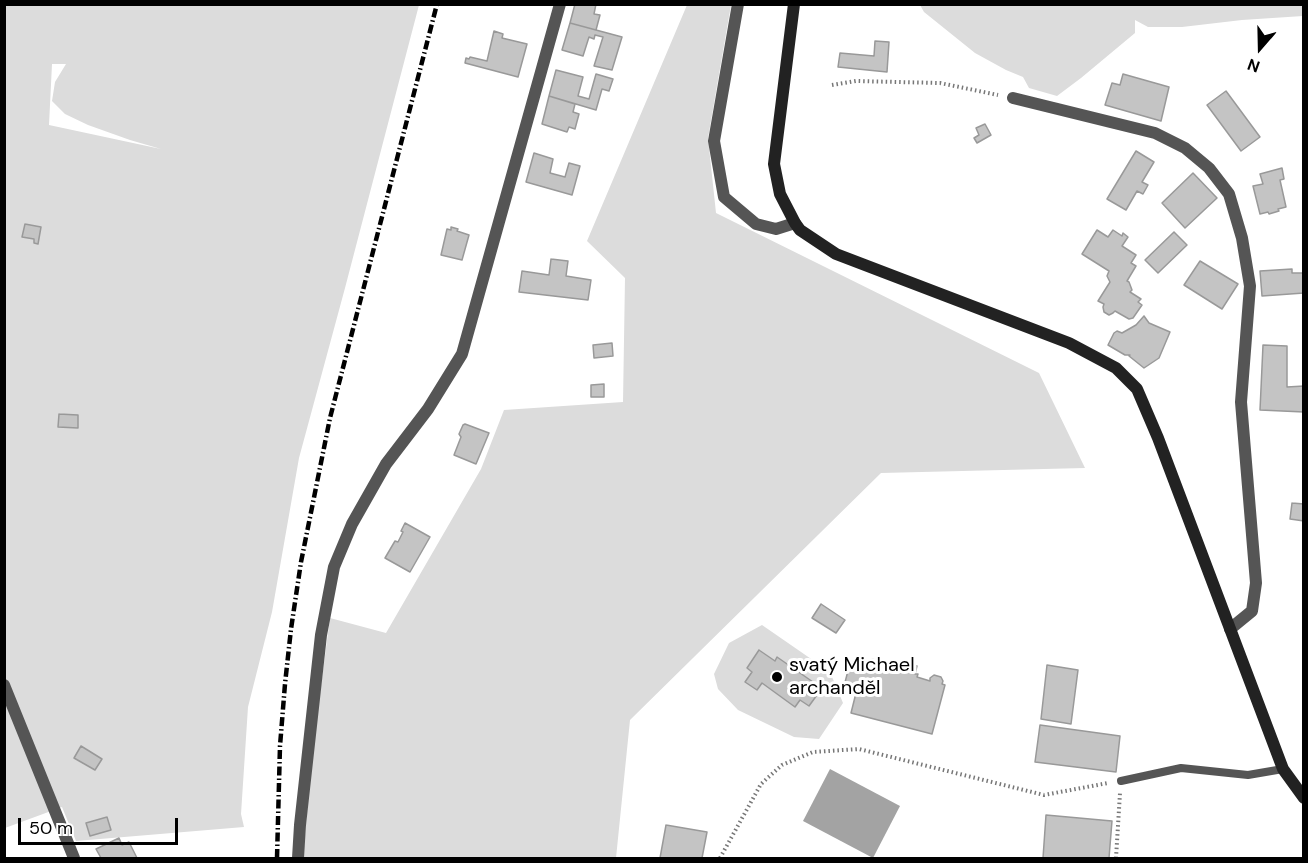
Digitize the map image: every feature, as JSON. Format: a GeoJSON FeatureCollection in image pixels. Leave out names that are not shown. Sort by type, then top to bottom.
{"type":"FeatureCollection","features":[{"type":"Feature","properties":{"kind":"street"},"geometry":{"type":"LineString","coordinates":[[298,858],[321,635],[334,567],[352,524],[386,464],[428,409],[462,354],[560,4]]}},
{"type":"Feature","properties":{"kind":"street"},"geometry":{"type":"LineString","coordinates":[[738,4],[714,141],[724,197],[756,224],[776,230],[795,223]]}},
{"type":"Feature","properties":{"kind":"street"},"geometry":{"type":"LineString","coordinates":[[794,4],[774,164],[780,194],[795,223],[800,230],[836,254],[1069,343],[1116,368],[1137,389],[1158,438],[1283,769],[1304,798]]}},
{"type":"Feature","properties":{"kind":"street"},"geometry":{"type":"LineString","coordinates":[[1013,98],[1155,133],[1185,148],[1209,168],[1229,194],[1242,238],[1250,286],[1241,402],[1256,583],[1252,611],[1230,629]]}},
{"type":"Feature","properties":{"kind":"street"},"geometry":{"type":"LineString","coordinates":[[4,685],[75,858]]}},
{"type":"Feature","properties":{"kind":"lane"},"geometry":{"type":"LineString","coordinates":[[1121,781],[1181,768],[1248,775],[1283,769]]}},
{"type":"Feature","properties":{"kind":"path"},"geometry":{"type":"LineString","coordinates":[[832,85],[856,81],[940,83],[1013,98]]}},
{"type":"Feature","properties":{"kind":"path"},"geometry":{"type":"LineString","coordinates":[[720,858],[761,784],[782,765],[813,752],[859,749],[1044,795],[1121,781],[1116,858]]}},
{"type":"Feature","properties":{"kind":"shaded area"},"geometry":{"type":"Polygon","coordinates":[[[1303,4],[1303,16],[1182,27],[1148,27],[1135,20],[1135,33],[1057,96],[1029,88],[1023,77],[975,53],[924,12],[920,5],[1303,4]]]}},
{"type":"Feature","properties":{"kind":"shaded area"},"geometry":{"type":"Polygon","coordinates":[[[5,5],[419,5],[299,458],[272,612],[248,707],[241,814],[244,827],[76,841],[62,807],[5,828],[5,5]],[[52,64],[49,125],[161,149],[88,125],[65,114],[52,101],[55,82],[66,64],[52,64]]]}},
{"type":"Feature","properties":{"kind":"shaded area"},"geometry":{"type":"Polygon","coordinates":[[[687,5],[731,5],[708,138],[716,213],[1039,373],[1085,468],[881,473],[630,720],[616,858],[303,858],[313,746],[330,618],[386,633],[481,469],[504,410],[623,402],[625,278],[587,241],[687,5]]]}},
{"type":"Feature","properties":{"kind":"shaded area"},"geometry":{"type":"Polygon","coordinates":[[[762,625],[830,672],[843,703],[819,739],[794,737],[738,710],[718,689],[714,674],[729,643],[762,625]],[[760,650],[747,668],[752,672],[745,682],[757,690],[762,683],[795,707],[800,700],[809,706],[816,695],[808,689],[812,682],[760,650]]]}},
{"type":"Feature","properties":{"kind":"shaded area"},"geometry":{"type":"Polygon","coordinates":[[[830,769],[900,806],[873,858],[803,821],[830,769]]]}},
{"type":"Feature","properties":{"kind":"building"},"geometry":{"type":"Polygon","coordinates":[[[575,4],[596,4],[594,14],[600,15],[596,30],[570,23],[575,4]]]}},
{"type":"Feature","properties":{"kind":"building"},"geometry":{"type":"Polygon","coordinates":[[[570,23],[622,37],[612,70],[594,66],[603,37],[595,35],[594,39],[589,37],[583,56],[562,50],[570,23]]]}},
{"type":"Feature","properties":{"kind":"building"},"geometry":{"type":"Polygon","coordinates":[[[494,31],[503,34],[502,38],[527,44],[518,77],[465,63],[466,58],[470,57],[487,61],[494,31]]]}},
{"type":"Feature","properties":{"kind":"building"},"geometry":{"type":"Polygon","coordinates":[[[875,41],[889,42],[887,72],[838,67],[840,53],[874,56],[875,41]]]}},
{"type":"Feature","properties":{"kind":"building"},"geometry":{"type":"Polygon","coordinates":[[[556,70],[583,77],[578,96],[589,99],[596,74],[613,79],[609,91],[602,89],[596,110],[549,96],[556,70]]]}},
{"type":"Feature","properties":{"kind":"building"},"geometry":{"type":"Polygon","coordinates":[[[1123,74],[1169,87],[1161,121],[1105,105],[1112,83],[1120,85],[1123,74]]]}},
{"type":"Feature","properties":{"kind":"building"},"geometry":{"type":"Polygon","coordinates":[[[1226,91],[1260,137],[1241,151],[1207,105],[1226,91]]]}},
{"type":"Feature","properties":{"kind":"building"},"geometry":{"type":"Polygon","coordinates":[[[549,96],[575,104],[573,112],[579,114],[575,129],[569,127],[567,132],[542,124],[549,96]]]}},
{"type":"Feature","properties":{"kind":"building"},"geometry":{"type":"Polygon","coordinates":[[[985,124],[991,135],[977,143],[974,138],[979,135],[976,128],[985,124]]]}},
{"type":"Feature","properties":{"kind":"building"},"geometry":{"type":"Polygon","coordinates":[[[1136,151],[1154,162],[1142,182],[1148,185],[1143,194],[1137,191],[1126,210],[1107,199],[1136,151]]]}},
{"type":"Feature","properties":{"kind":"building"},"geometry":{"type":"Polygon","coordinates":[[[534,153],[553,159],[550,173],[565,177],[569,163],[580,166],[572,195],[526,182],[534,153]]]}},
{"type":"Feature","properties":{"kind":"building"},"geometry":{"type":"Polygon","coordinates":[[[1282,168],[1284,179],[1280,180],[1286,207],[1269,214],[1268,212],[1260,214],[1253,186],[1263,184],[1260,174],[1282,168]]]}},
{"type":"Feature","properties":{"kind":"building"},"geometry":{"type":"Polygon","coordinates":[[[1193,173],[1217,198],[1185,228],[1162,203],[1193,173]]]}},
{"type":"Feature","properties":{"kind":"building"},"geometry":{"type":"Polygon","coordinates":[[[25,224],[41,227],[38,244],[34,243],[34,239],[22,237],[25,224]]]}},
{"type":"Feature","properties":{"kind":"building"},"geometry":{"type":"Polygon","coordinates":[[[451,227],[469,235],[462,260],[441,255],[447,229],[451,230],[451,227]]]}},
{"type":"Feature","properties":{"kind":"building"},"geometry":{"type":"Polygon","coordinates":[[[1097,230],[1108,237],[1113,230],[1122,236],[1123,233],[1128,237],[1122,246],[1136,255],[1131,263],[1136,266],[1127,281],[1132,290],[1130,292],[1141,299],[1138,302],[1142,305],[1133,318],[1129,319],[1115,311],[1109,315],[1104,312],[1104,304],[1098,301],[1110,282],[1107,276],[1109,271],[1082,254],[1097,230]]]}},
{"type":"Feature","properties":{"kind":"building"},"geometry":{"type":"Polygon","coordinates":[[[1174,232],[1187,245],[1158,273],[1145,260],[1174,232]]]}},
{"type":"Feature","properties":{"kind":"building"},"geometry":{"type":"Polygon","coordinates":[[[551,259],[568,261],[566,276],[591,280],[588,300],[519,292],[522,271],[549,275],[551,259]]]}},
{"type":"Feature","properties":{"kind":"building"},"geometry":{"type":"Polygon","coordinates":[[[1200,261],[1238,284],[1222,309],[1184,285],[1200,261]]]}},
{"type":"Feature","properties":{"kind":"building"},"geometry":{"type":"Polygon","coordinates":[[[1292,269],[1292,273],[1304,273],[1304,293],[1262,296],[1260,271],[1292,269]]]}},
{"type":"Feature","properties":{"kind":"building"},"geometry":{"type":"Polygon","coordinates":[[[1144,316],[1149,323],[1170,332],[1159,358],[1144,368],[1130,355],[1125,355],[1108,345],[1114,333],[1117,331],[1122,333],[1136,325],[1144,316]]]}},
{"type":"Feature","properties":{"kind":"building"},"geometry":{"type":"Polygon","coordinates":[[[612,343],[613,356],[594,358],[593,345],[612,343]]]}},
{"type":"Feature","properties":{"kind":"building"},"geometry":{"type":"Polygon","coordinates":[[[1263,345],[1287,346],[1287,387],[1304,386],[1304,412],[1260,410],[1263,345]]]}},
{"type":"Feature","properties":{"kind":"building"},"geometry":{"type":"Polygon","coordinates":[[[604,384],[604,397],[591,397],[591,385],[604,384]]]}},
{"type":"Feature","properties":{"kind":"building"},"geometry":{"type":"Polygon","coordinates":[[[59,414],[78,415],[78,428],[58,427],[59,414]]]}},
{"type":"Feature","properties":{"kind":"building"},"geometry":{"type":"Polygon","coordinates":[[[465,424],[489,433],[476,464],[454,455],[461,437],[459,434],[465,424]]]}},
{"type":"Feature","properties":{"kind":"building"},"geometry":{"type":"Polygon","coordinates":[[[1292,503],[1304,504],[1304,521],[1290,519],[1292,503]]]}},
{"type":"Feature","properties":{"kind":"building"},"geometry":{"type":"Polygon","coordinates":[[[405,523],[430,537],[410,572],[385,558],[395,541],[398,542],[405,523]]]}},
{"type":"Feature","properties":{"kind":"building"},"geometry":{"type":"Polygon","coordinates":[[[821,604],[845,620],[836,633],[812,618],[821,604]]]}},
{"type":"Feature","properties":{"kind":"building","name":"svatý Michael archanděl"},"geometry":{"type":"Polygon","coordinates":[[[759,650],[775,661],[777,657],[813,682],[808,689],[817,695],[809,706],[800,700],[795,707],[762,683],[757,690],[745,682],[752,672],[747,668],[759,650]]]}},
{"type":"Feature","properties":{"kind":"building"},"geometry":{"type":"Polygon","coordinates":[[[872,659],[878,661],[879,668],[892,671],[893,668],[896,669],[898,661],[917,666],[915,674],[918,674],[917,677],[930,681],[934,675],[941,677],[942,684],[945,685],[932,734],[851,713],[856,693],[843,690],[850,663],[863,666],[872,659]]]}},
{"type":"Feature","properties":{"kind":"building"},"geometry":{"type":"Polygon","coordinates":[[[1047,665],[1078,670],[1071,724],[1041,719],[1047,665]]]}},
{"type":"Feature","properties":{"kind":"building"},"geometry":{"type":"Polygon","coordinates":[[[1040,725],[1120,736],[1116,772],[1035,762],[1040,725]]]}},
{"type":"Feature","properties":{"kind":"building"},"geometry":{"type":"Polygon","coordinates":[[[81,746],[102,759],[95,770],[74,758],[81,746]]]}},
{"type":"Feature","properties":{"kind":"building"},"geometry":{"type":"Polygon","coordinates":[[[1046,815],[1112,821],[1109,858],[1043,858],[1046,815]]]}},
{"type":"Feature","properties":{"kind":"building"},"geometry":{"type":"Polygon","coordinates":[[[107,817],[111,830],[90,836],[86,823],[107,817]]]}},
{"type":"Feature","properties":{"kind":"building"},"geometry":{"type":"Polygon","coordinates":[[[666,825],[707,832],[702,858],[660,858],[666,825]]]}},
{"type":"Feature","properties":{"kind":"building"},"geometry":{"type":"Polygon","coordinates":[[[119,838],[122,845],[129,842],[137,858],[101,858],[96,849],[119,838]]]}},
{"type":"Feature","properties":{"kind":"railway"},"geometry":{"type":"LineString","coordinates":[[277,858],[280,746],[285,684],[301,562],[330,418],[437,4]]}},
{"type":"Feature","properties":{"kind":"place","name":"svatý Michael archanděl"},"geometry":{"type":"Point","coordinates":[777,677]}}]}
